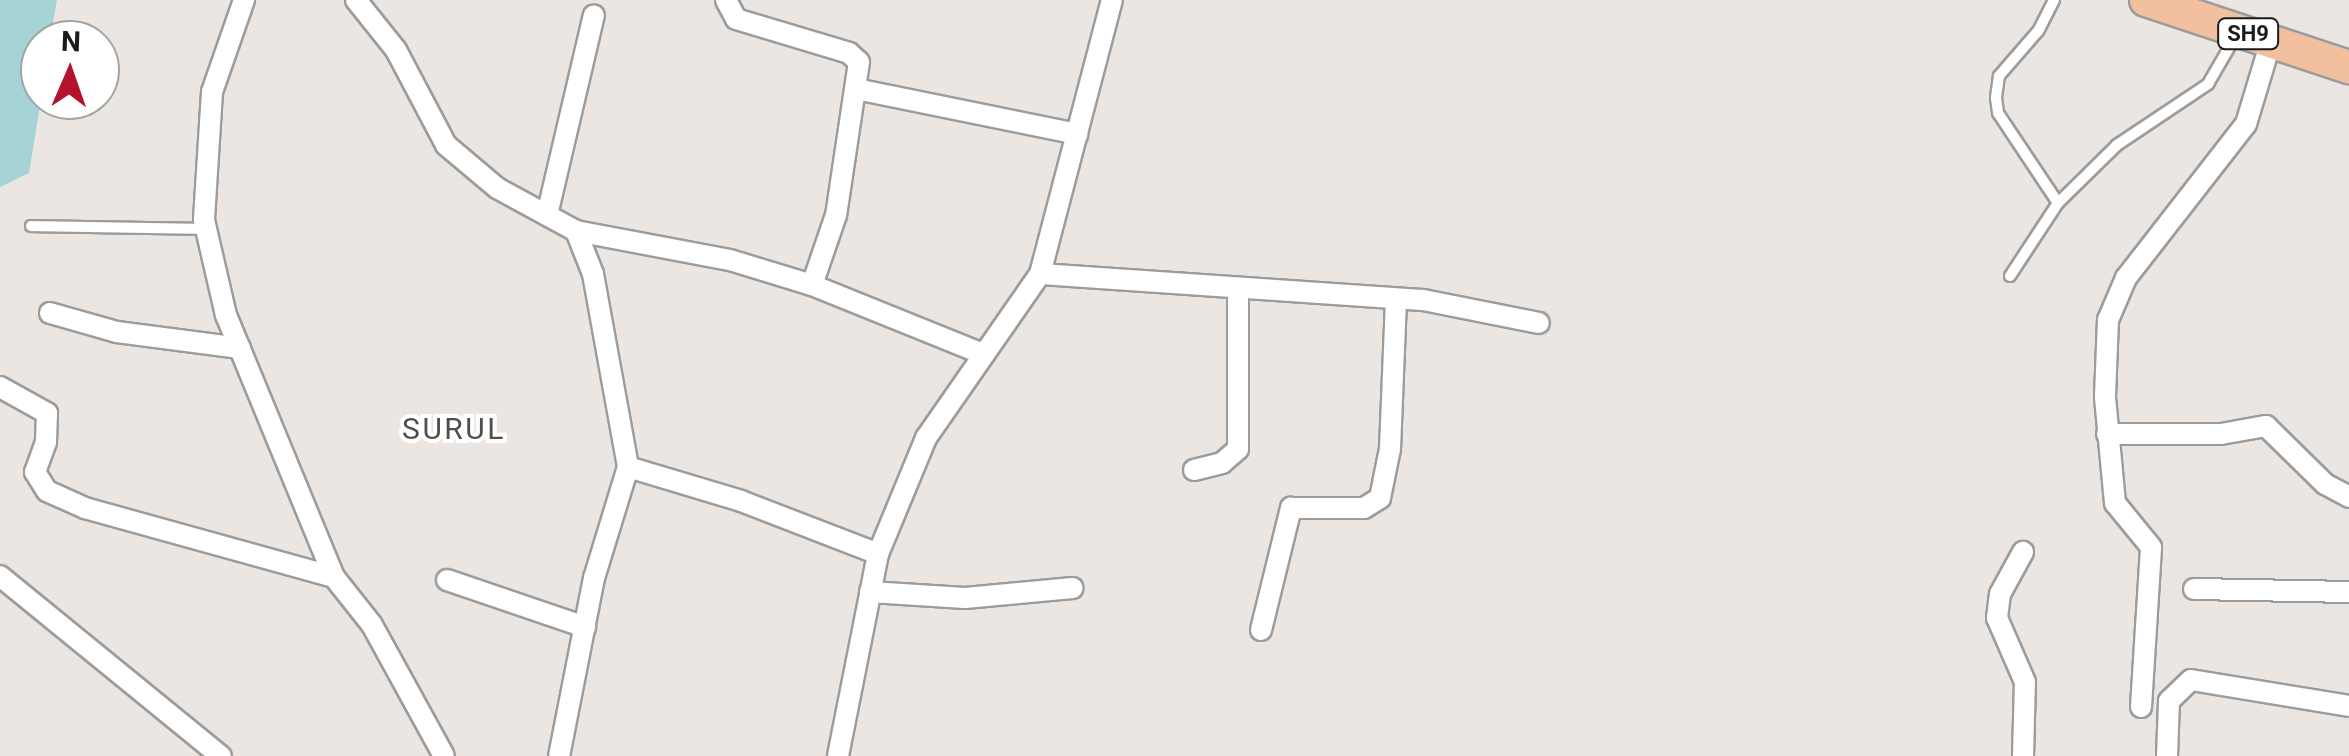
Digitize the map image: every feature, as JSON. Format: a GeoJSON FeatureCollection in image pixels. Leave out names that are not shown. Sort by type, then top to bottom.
{"type":"FeatureCollection","features":[{"type":"Feature","properties":{"kind":"main road","name":"SH9"},"geometry":{"type":"LineString","coordinates":[[2146,0],[2349,67]]}},
{"type":"Feature","properties":{"kind":"street"},"geometry":{"type":"LineString","coordinates":[[244,0],[212,92],[201,194],[206,229],[240,348],[334,577],[372,625],[444,756]]}},
{"type":"Feature","properties":{"kind":"street"},"geometry":{"type":"LineString","coordinates":[[356,0],[396,50],[446,144],[498,188],[576,231],[730,260],[812,285],[980,353]]}},
{"type":"Feature","properties":{"kind":"street"},"geometry":{"type":"LineString","coordinates":[[726,0],[736,19],[853,56],[859,67],[836,215],[812,285]]}},
{"type":"Feature","properties":{"kind":"street"},"geometry":{"type":"LineString","coordinates":[[838,756],[878,554],[926,438],[980,353],[1040,274],[1112,0]]}},
{"type":"Feature","properties":{"kind":"street"},"geometry":{"type":"LineString","coordinates":[[547,215],[594,14]]}},
{"type":"Feature","properties":{"kind":"street"},"geometry":{"type":"LineString","coordinates":[[2141,706],[2151,547],[2115,503],[2106,434],[2104,354],[2113,302],[2246,124],[2272,41]]}},
{"type":"Feature","properties":{"kind":"street"},"geometry":{"type":"LineString","coordinates":[[856,88],[1077,134]]}},
{"type":"Feature","properties":{"kind":"street"},"geometry":{"type":"LineString","coordinates":[[559,756],[585,626],[628,467],[593,274],[576,231]]}},
{"type":"Feature","properties":{"kind":"street"},"geometry":{"type":"LineString","coordinates":[[1040,274],[1396,300],[1539,324]]}},
{"type":"Feature","properties":{"kind":"street"},"geometry":{"type":"LineString","coordinates":[[1194,470],[1222,463],[1238,449],[1238,290]]}},
{"type":"Feature","properties":{"kind":"street"},"geometry":{"type":"LineString","coordinates":[[1261,630],[1290,508],[1364,508],[1380,498],[1390,450],[1396,300]]}},
{"type":"Feature","properties":{"kind":"street"},"geometry":{"type":"LineString","coordinates":[[50,314],[117,332],[240,348]]}},
{"type":"Feature","properties":{"kind":"street"},"geometry":{"type":"LineString","coordinates":[[0,387],[47,413],[46,442],[35,472],[48,491],[85,508],[334,577]]}},
{"type":"Feature","properties":{"kind":"street"},"geometry":{"type":"LineString","coordinates":[[2106,434],[2221,434],[2266,426],[2325,484],[2349,497]]}},
{"type":"Feature","properties":{"kind":"street"},"geometry":{"type":"LineString","coordinates":[[628,467],[741,501],[878,554]]}},
{"type":"Feature","properties":{"kind":"street"},"geometry":{"type":"LineString","coordinates":[[2023,552],[2000,594],[1997,618],[2025,682],[2023,756]]}},
{"type":"Feature","properties":{"kind":"street"},"geometry":{"type":"LineString","coordinates":[[0,576],[220,756]]}},
{"type":"Feature","properties":{"kind":"street"},"geometry":{"type":"LineString","coordinates":[[446,580],[585,626]]}},
{"type":"Feature","properties":{"kind":"street"},"geometry":{"type":"LineString","coordinates":[[870,592],[934,599],[1073,588]]}},
{"type":"Feature","properties":{"kind":"street"},"geometry":{"type":"LineString","coordinates":[[2194,588],[2349,592]]}},
{"type":"Feature","properties":{"kind":"street"},"geometry":{"type":"LineString","coordinates":[[2167,756],[2169,701],[2191,680],[2349,706]]}},
{"type":"Feature","properties":{"kind":"lane"},"geometry":{"type":"LineString","coordinates":[[2054,0],[2038,31],[1999,76],[1996,98],[1998,113],[2058,203]]}},
{"type":"Feature","properties":{"kind":"lane"},"geometry":{"type":"LineString","coordinates":[[2010,276],[2058,203],[2117,145],[2208,84],[2238,31]]}},
{"type":"Feature","properties":{"kind":"lane"},"geometry":{"type":"LineString","coordinates":[[31,226],[206,229]]}},
{"type":"Feature","properties":{"kind":"water"},"geometry":{"type":"Polygon","coordinates":[[[0,0],[57,0],[54,20],[20,20],[20,120],[38,120],[29,173],[0,187],[0,0]]]}},
{"type":"Feature","properties":{"kind":"district","name":"SURUL"},"geometry":{"type":"Point","coordinates":[454,429]}}]}
